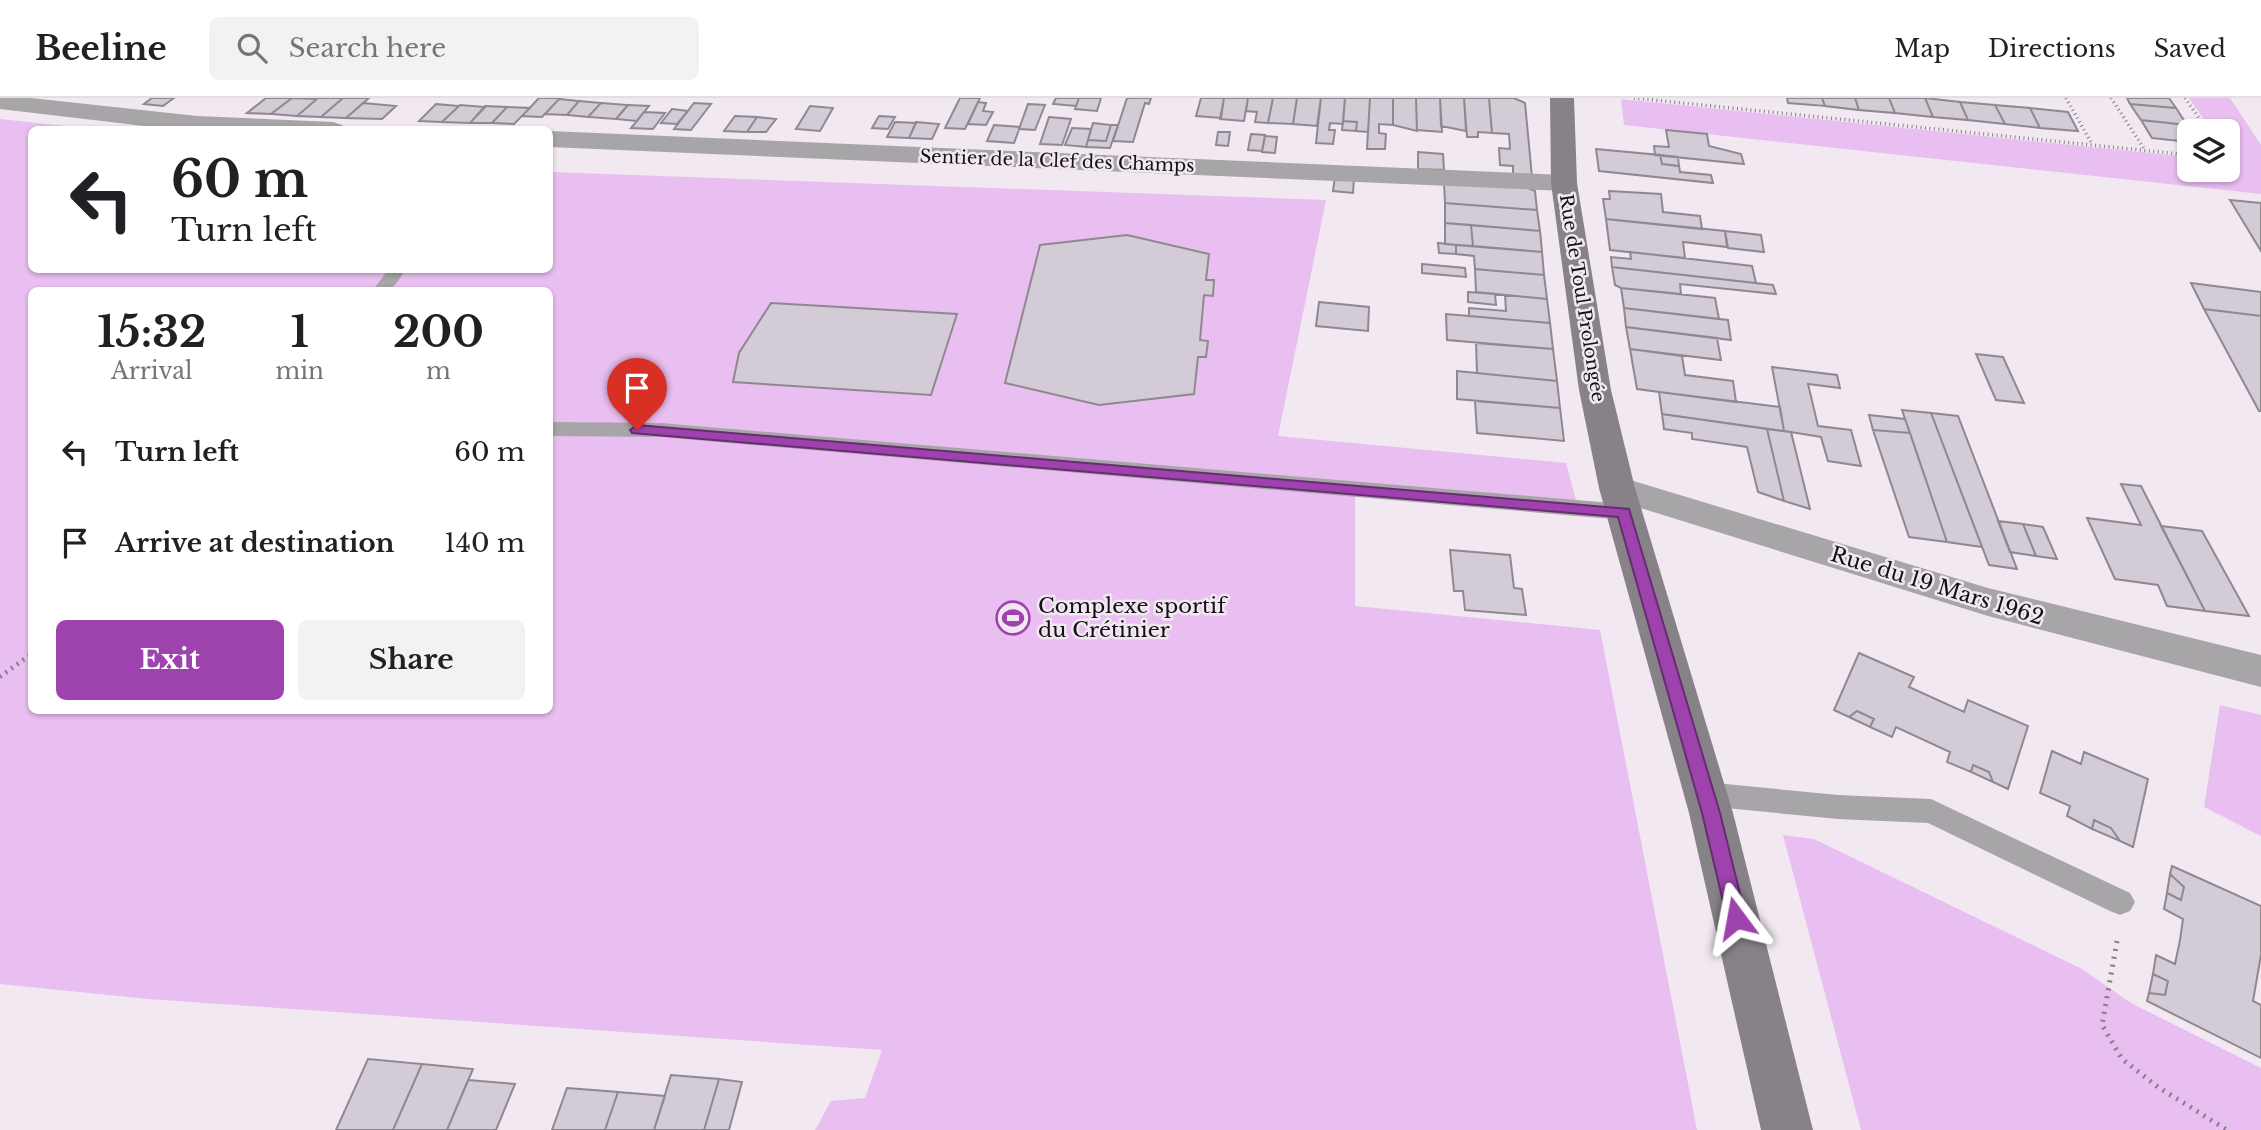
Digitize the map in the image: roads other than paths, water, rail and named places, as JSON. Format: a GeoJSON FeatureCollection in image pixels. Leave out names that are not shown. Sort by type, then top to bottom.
{"type":"FeatureCollection","features":[{"type":"Feature","properties":{"kind":"street"},"geometry":{"type":"LineString","coordinates":[[0,102],[197,124],[242,126]]}},
{"type":"Feature","properties":{"kind":"street","name":"Rue de Toul Prolongée"},"geometry":{"type":"LineString","coordinates":[[1561,102],[1564,183],[1595,390],[1620,500],[1705,794],[1787,1130]]}},
{"type":"Feature","properties":{"kind":"street","name":"Sentier de la Clef des Champs"},"geometry":{"type":"LineString","coordinates":[[553,139],[1564,183]]}},
{"type":"Feature","properties":{"kind":"street","name":"Rue du 19 Mars 1962"},"geometry":{"type":"LineString","coordinates":[[1620,500],[2000,606],[2261,671]]}},
{"type":"Feature","properties":{"kind":"lane"},"geometry":{"type":"LineString","coordinates":[[553,429],[661,430],[1620,500]]}},
{"type":"Feature","properties":{"kind":"lane"},"geometry":{"type":"LineString","coordinates":[[1705,794],[1838,807],[1931,811],[2120,902]]}},
{"type":"Feature","properties":{"kind":"place","name":"Complexe sportif du Crétinier"},"geometry":{"type":"Point","coordinates":[1013,618]}}]}
